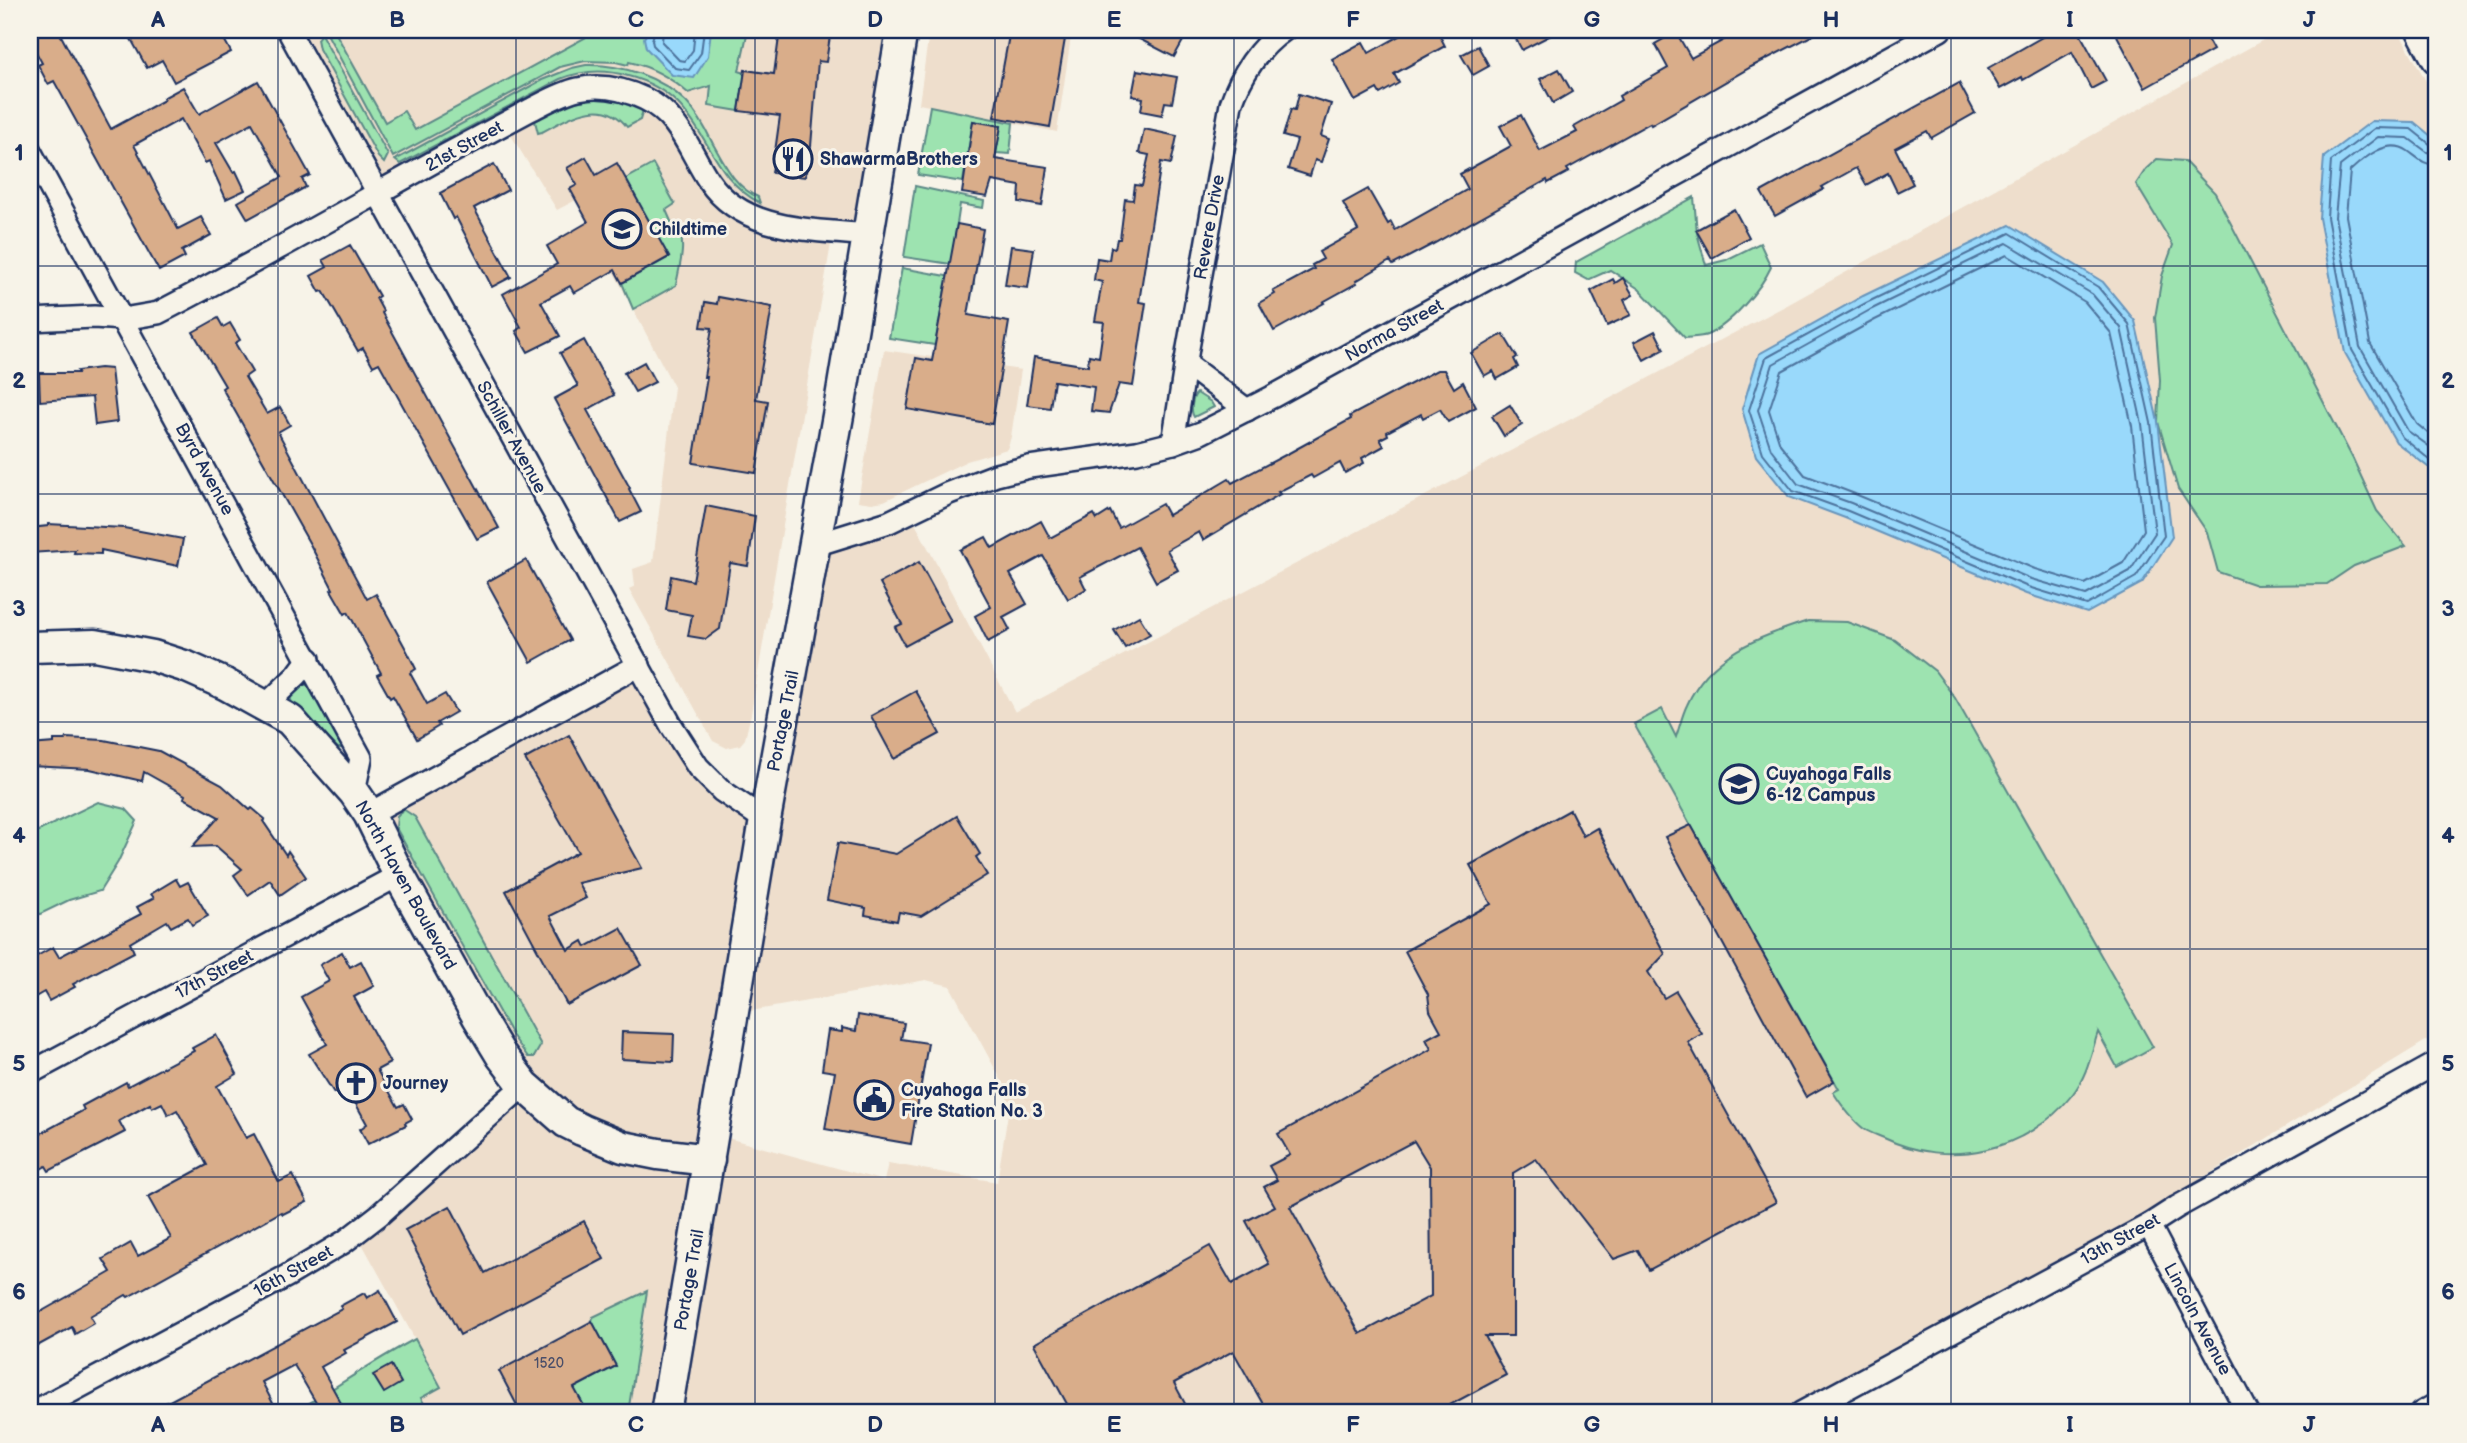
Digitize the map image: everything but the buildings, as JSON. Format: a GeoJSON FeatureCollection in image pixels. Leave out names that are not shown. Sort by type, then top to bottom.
{"type":"FeatureCollection","features":[{"type":"Feature","properties":{"kind":"main road","name":"Portage Trail"},"geometry":{"type":"LineString","coordinates":[[666,1413],[765,820],[815,545],[902,30]]}},
{"type":"Feature","properties":{"kind":"main road"},"geometry":{"type":"LineString","coordinates":[[2422,30],[2437,58]]}},
{"type":"Feature","properties":{"kind":"main road","name":"North Haven Boulevard"},"geometry":{"type":"LineString","coordinates":[[30,647],[95,645],[153,656],[187,667],[266,705],[289,720],[361,803],[478,1017],[501,1055],[524,1085],[566,1122],[623,1147],[709,1160]]}},
{"type":"Feature","properties":{"kind":"street","name":"Schiller Avenue"},"geometry":{"type":"LineString","coordinates":[[288,30],[671,725],[698,767],[722,791],[765,820]]}},
{"type":"Feature","properties":{"kind":"street","name":"Revere Drive"},"geometry":{"type":"LineString","coordinates":[[1173,443],[1231,104],[1251,64],[1284,30]]}},
{"type":"Feature","properties":{"kind":"street","name":"Norma Street"},"geometry":{"type":"LineString","coordinates":[[815,545],[889,522],[949,493],[996,475],[1029,467],[1137,452],[1201,433],[1940,30]]}},
{"type":"Feature","properties":{"kind":"street","name":"21st Street"},"geometry":{"type":"LineString","coordinates":[[30,320],[94,317],[123,319],[158,313],[563,94],[597,86],[628,92],[663,110],[675,122],[719,193],[731,205],[748,215],[784,226],[868,235]]}},
{"type":"Feature","properties":{"kind":"street","name":"Byrd Avenue"},"geometry":{"type":"LineString","coordinates":[[30,150],[361,758],[361,803]]}},
{"type":"Feature","properties":{"kind":"street"},"geometry":{"type":"LineString","coordinates":[[1185,363],[1247,410]]}},
{"type":"Feature","properties":{"kind":"street"},"geometry":{"type":"LineString","coordinates":[[266,705],[297,675],[309,659]]}},
{"type":"Feature","properties":{"kind":"street"},"geometry":{"type":"LineString","coordinates":[[361,803],[639,665]]}},
{"type":"Feature","properties":{"kind":"street","name":"17th Street"},"geometry":{"type":"LineString","coordinates":[[30,1073],[399,874]]}},
{"type":"Feature","properties":{"kind":"street","name":"13th Street"},"geometry":{"type":"LineString","coordinates":[[1801,1413],[2149,1225],[2437,1063]]}},
{"type":"Feature","properties":{"kind":"street","name":"16th Street"},"geometry":{"type":"LineString","coordinates":[[31,1413],[287,1276],[344,1242],[398,1198],[524,1085]]}},
{"type":"Feature","properties":{"kind":"street","name":"Lincoln Avenue"},"geometry":{"type":"LineString","coordinates":[[2149,1225],[2248,1413]]}},
{"type":"Feature","properties":{"kind":"street"},"geometry":{"type":"LineString","coordinates":[[2421,1413],[2437,1404]]}},
{"type":"Feature","properties":{"kind":"shaded area"},"geometry":{"type":"Polygon","coordinates":[[[288,30],[902,30],[868,235],[833,232],[751,714],[745,739],[740,745],[727,748],[713,741],[629,589],[635,586],[633,569],[653,562],[674,387],[576,200],[557,210],[504,124],[377,193],[288,30]]]}},
{"type":"Feature","properties":{"kind":"shaded area"},"geometry":{"type":"Polygon","coordinates":[[[1072,30],[1057,132],[919,104],[929,32],[1072,30]]]}},
{"type":"Feature","properties":{"kind":"shaded area","name":"Cuyahoga Falls 6-12 Campus"},"geometry":{"type":"Polygon","coordinates":[[[2281,30],[2398,30],[2437,101],[2437,1034],[1971,1320],[1801,1413],[429,1413],[421,1398],[441,1386],[360,1240],[524,1085],[369,814],[639,665],[671,725],[765,820],[815,545],[909,512],[1015,712],[1789,304],[2281,30]],[[926,980],[734,1014],[713,1134],[884,1181],[888,1163],[997,1182],[1009,1107],[1005,1087],[950,986],[926,980]]]}},
{"type":"Feature","properties":{"kind":"shaded area"},"geometry":{"type":"Polygon","coordinates":[[[884,350],[1021,370],[1007,449],[967,461],[884,501],[858,501],[884,350]]]}},
{"type":"Feature","properties":{"kind":"green space"},"geometry":{"type":"Polygon","coordinates":[[[325,30],[334,30],[385,122],[404,111],[415,130],[599,30],[748,30],[739,71],[745,73],[739,111],[709,106],[711,86],[688,93],[660,73],[637,64],[585,61],[560,67],[393,157],[325,30]]]}},
{"type":"Feature","properties":{"kind":"green space"},"geometry":{"type":"Polygon","coordinates":[[[321,34],[388,155],[384,163],[378,157],[319,49],[317,39],[321,34]]]}},
{"type":"Feature","properties":{"kind":"green space"},"geometry":{"type":"Polygon","coordinates":[[[586,65],[613,67],[640,74],[676,93],[705,127],[731,175],[758,197],[760,203],[740,189],[725,173],[689,117],[674,100],[654,86],[611,72],[586,72],[560,79],[400,164],[395,160],[542,80],[586,65]]]}},
{"type":"Feature","properties":{"kind":"green space"},"geometry":{"type":"Polygon","coordinates":[[[601,97],[624,100],[643,110],[640,120],[627,127],[618,117],[608,112],[586,112],[538,133],[535,121],[570,103],[601,97]]]}},
{"type":"Feature","properties":{"kind":"green space"},"geometry":{"type":"Polygon","coordinates":[[[930,106],[1013,123],[1010,154],[996,153],[1001,126],[973,121],[963,182],[918,175],[930,106]]]}},
{"type":"Feature","properties":{"kind":"green space"},"geometry":{"type":"Polygon","coordinates":[[[2157,159],[2184,161],[2215,193],[2353,459],[2377,511],[2406,546],[2354,566],[2327,584],[2256,585],[2218,572],[2207,532],[2178,489],[2158,422],[2160,380],[2155,318],[2162,276],[2173,245],[2136,184],[2157,159]]]}},
{"type":"Feature","properties":{"kind":"green space"},"geometry":{"type":"Polygon","coordinates":[[[653,164],[675,204],[666,210],[673,226],[677,224],[680,232],[681,262],[676,285],[633,309],[622,283],[669,257],[626,179],[653,164]]]}},
{"type":"Feature","properties":{"kind":"green space"},"geometry":{"type":"Polygon","coordinates":[[[915,186],[984,201],[983,208],[960,204],[951,264],[904,257],[915,186]]]}},
{"type":"Feature","properties":{"kind":"green space"},"geometry":{"type":"Polygon","coordinates":[[[1694,197],[1697,233],[1706,265],[1726,260],[1760,243],[1771,267],[1752,296],[1735,315],[1707,335],[1685,338],[1639,289],[1610,270],[1588,280],[1575,273],[1576,262],[1694,197]]]}},
{"type":"Feature","properties":{"kind":"green space"},"geometry":{"type":"Polygon","coordinates":[[[902,268],[974,281],[973,288],[946,284],[935,345],[889,338],[902,268]]]}},
{"type":"Feature","properties":{"kind":"green space"},"geometry":{"type":"Polygon","coordinates":[[[1197,393],[1214,407],[1194,417],[1192,404],[1197,393]]]}},
{"type":"Feature","properties":{"kind":"green space"},"geometry":{"type":"Polygon","coordinates":[[[1808,621],[1847,622],[1895,640],[1935,671],[1955,698],[2153,1047],[2117,1067],[2098,1032],[2085,1073],[2072,1095],[2054,1114],[2033,1130],[2010,1142],[1985,1150],[1934,1152],[1909,1147],[1871,1133],[1851,1117],[1833,1092],[1839,1089],[1634,724],[1662,709],[1676,737],[1685,709],[1697,687],[1722,660],[1754,641],[1808,621]]]}},
{"type":"Feature","properties":{"kind":"green space"},"geometry":{"type":"Polygon","coordinates":[[[300,685],[308,685],[315,690],[344,745],[342,748],[338,748],[292,704],[290,696],[300,685]]]}},
{"type":"Feature","properties":{"kind":"green space"},"geometry":{"type":"Polygon","coordinates":[[[98,802],[126,809],[137,821],[118,862],[100,891],[69,900],[30,919],[30,835],[98,802]]]}},
{"type":"Feature","properties":{"kind":"green space"},"geometry":{"type":"Polygon","coordinates":[[[403,809],[415,817],[541,1045],[534,1057],[528,1057],[512,1035],[396,828],[397,816],[403,809]]]}},
{"type":"Feature","properties":{"kind":"green space"},"geometry":{"type":"Polygon","coordinates":[[[647,1291],[628,1413],[588,1413],[574,1388],[616,1366],[592,1321],[593,1317],[647,1291]]]}},
{"type":"Feature","properties":{"kind":"green space"},"geometry":{"type":"Polygon","coordinates":[[[415,1339],[441,1387],[421,1398],[429,1413],[293,1413],[384,1356],[415,1339]]]}},
{"type":"Feature","properties":{"kind":"water"},"geometry":{"type":"Polygon","coordinates":[[[649,30],[711,30],[708,56],[694,78],[672,75],[646,48],[644,38],[649,30]]]}},
{"type":"Feature","properties":{"kind":"water"},"geometry":{"type":"Polygon","coordinates":[[[2372,121],[2414,122],[2437,141],[2437,468],[2428,467],[2396,442],[2345,353],[2319,218],[2324,157],[2372,121]]]}},
{"type":"Feature","properties":{"kind":"water"},"geometry":{"type":"Polygon","coordinates":[[[2010,225],[2103,282],[2135,321],[2158,422],[2172,537],[2142,583],[2087,613],[2026,594],[1789,497],[1756,456],[1742,409],[1759,354],[1863,296],[2010,225]]]}},
{"type":"Feature","properties":{"kind":"place","name":"ShawarmaBrothers"},"geometry":{"type":"Point","coordinates":[793,159]}},
{"type":"Feature","properties":{"kind":"place","name":"Childtime"},"geometry":{"type":"Point","coordinates":[622,229]}},
{"type":"Feature","properties":{"kind":"place","name":"Cuyahoga Falls 6-12 Campus"},"geometry":{"type":"Point","coordinates":[1739,784]}},
{"type":"Feature","properties":{"kind":"place","name":"Journey"},"geometry":{"type":"Point","coordinates":[356,1083]}},
{"type":"Feature","properties":{"kind":"place","name":"Cuyahoga Falls Fire Station No. 3"},"geometry":{"type":"Point","coordinates":[874,1100]}}]}
